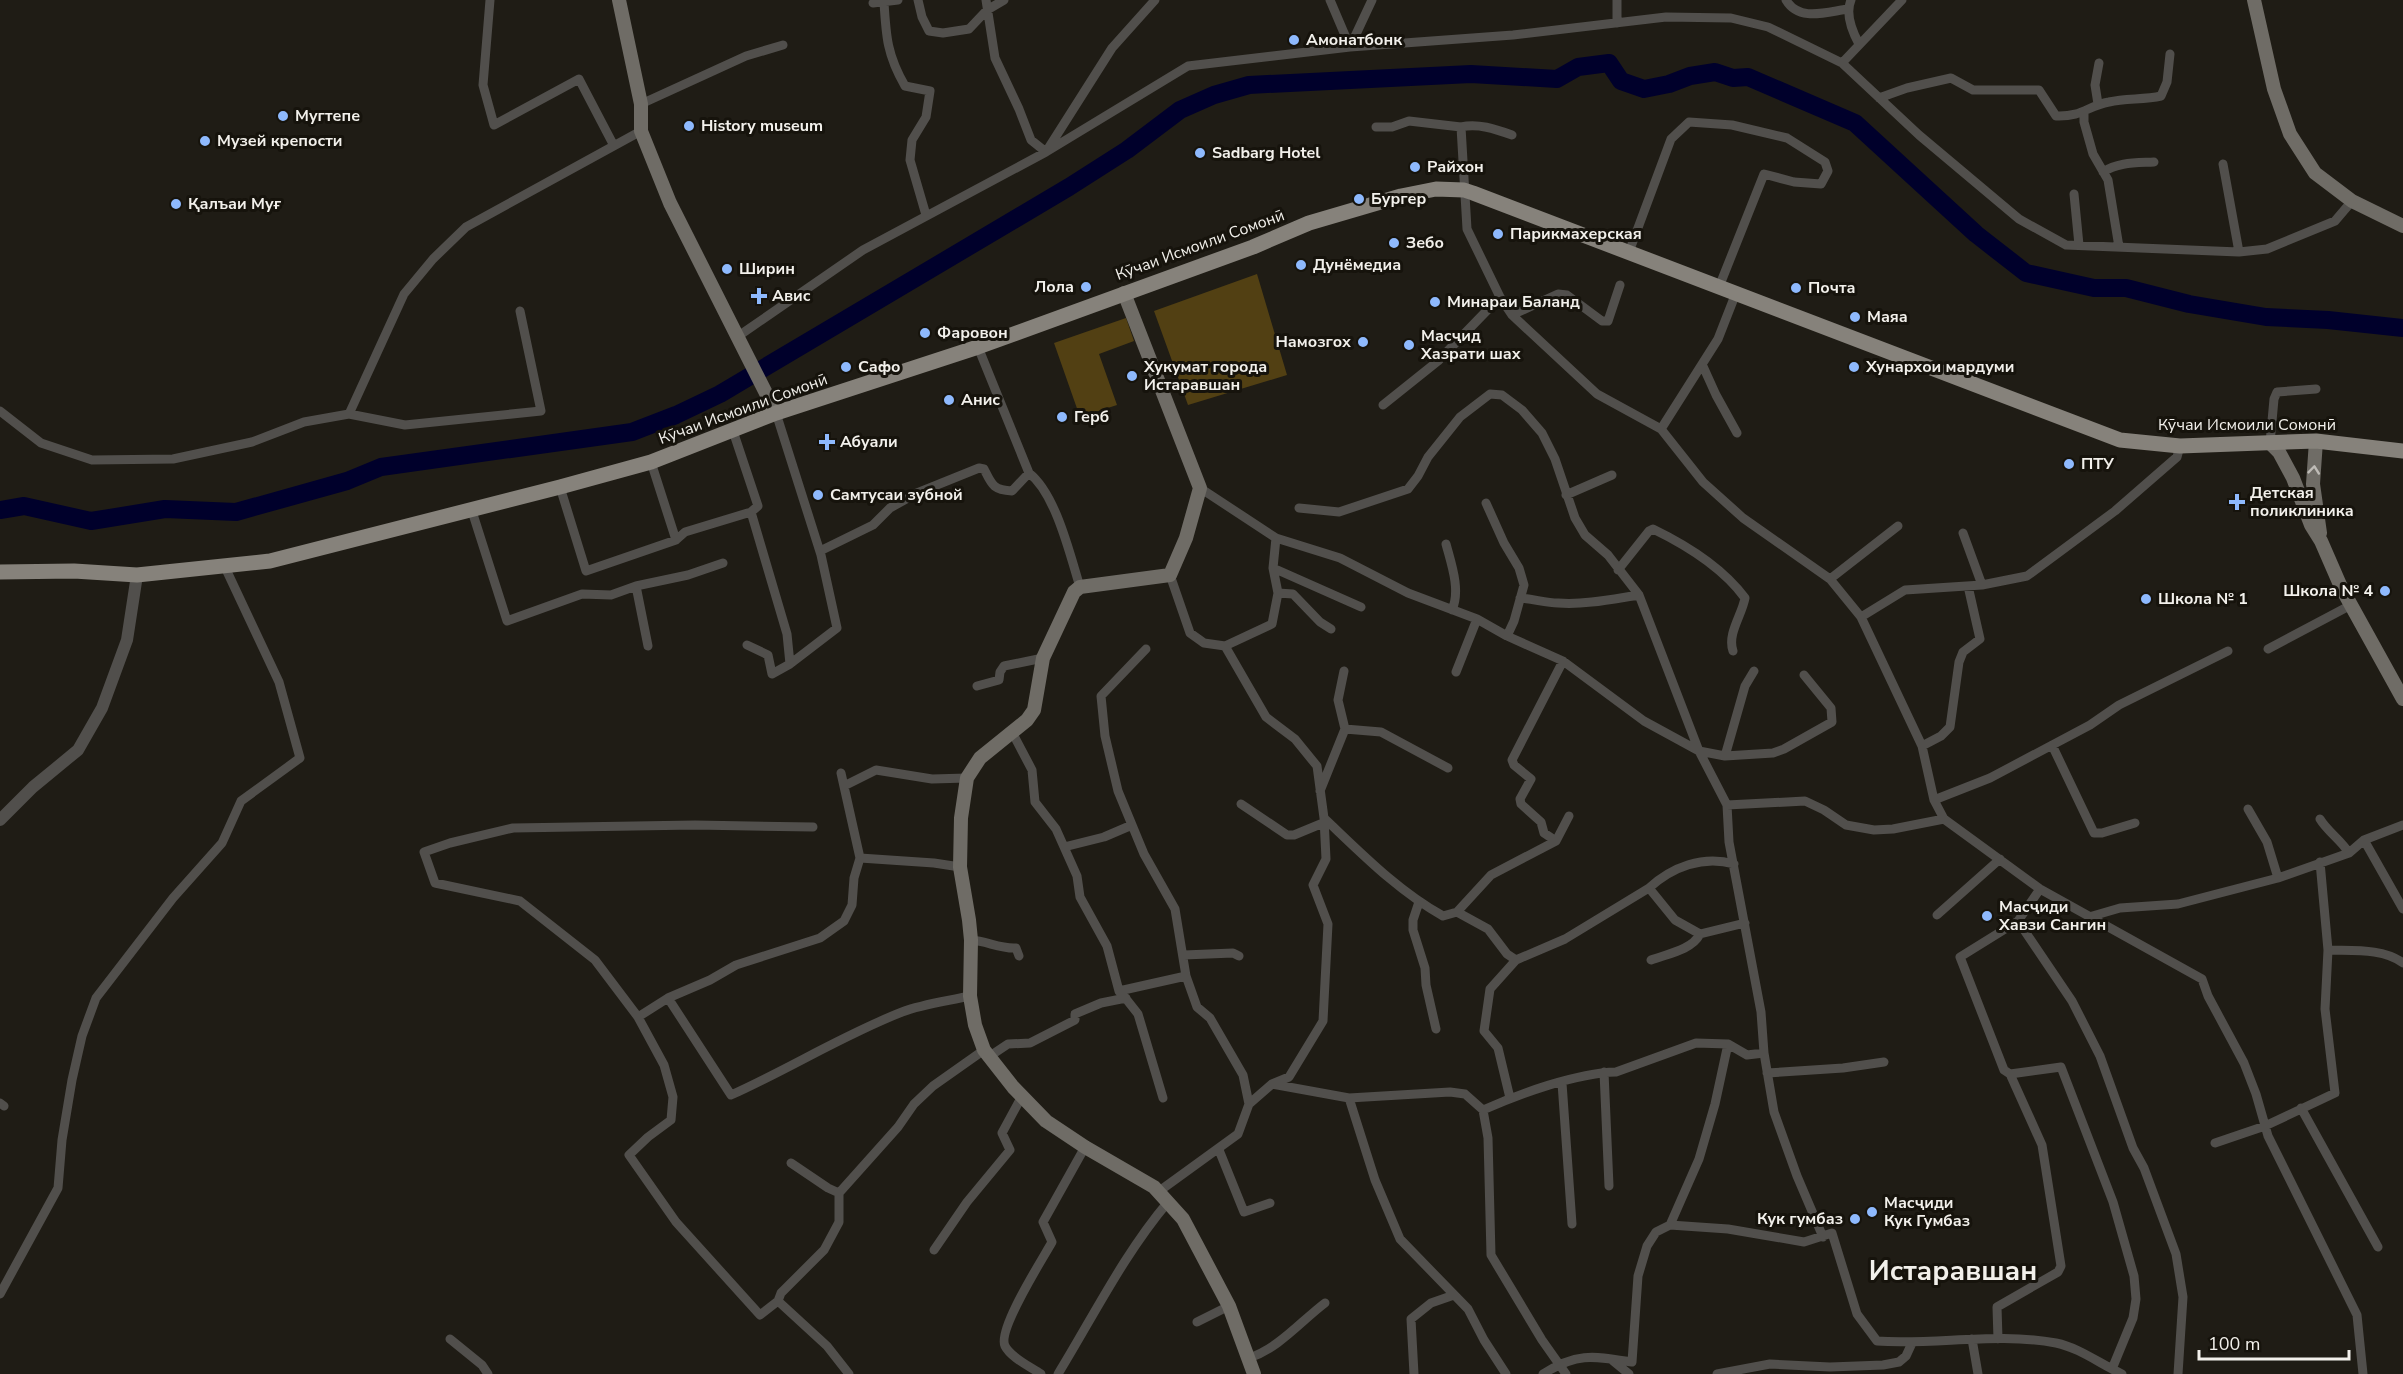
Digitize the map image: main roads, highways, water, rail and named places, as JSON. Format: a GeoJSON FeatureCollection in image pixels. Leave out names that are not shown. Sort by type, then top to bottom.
{"type":"FeatureCollection","features":[{"type":"Feature","properties":{"kind":"main road"},"geometry":{"type":"LineString","coordinates":[[620,0],[641,104],[641,131],[670,203],[774,409]]}},
{"type":"Feature","properties":{"kind":"main road"},"geometry":{"type":"LineString","coordinates":[[2254,0],[2274,89],[2289,134],[2315,173],[2352,201],[2403,226]]}},
{"type":"Feature","properties":{"kind":"main road","name":"Кӯчаи Исмоили Сомонӣ"},"geometry":{"type":"LineString","coordinates":[[0,572],[74,571],[137,575],[270,561],[560,487],[651,462],[733,431],[774,409],[978,346],[1253,247],[1309,224],[1401,195],[1436,189],[1464,190],[2120,440],[2180,446],[2316,441],[2403,451]]}},
{"type":"Feature","properties":{"kind":"main road"},"geometry":{"type":"LineString","coordinates":[[1124,293],[1200,488],[1186,538],[1170,575],[1080,587],[1074,592],[1043,658],[1034,710],[1027,720],[980,758],[967,778],[961,818],[960,867],[971,940],[970,996],[975,1025],[987,1053],[1013,1087],[1046,1121],[1163,1197],[1190,1231],[1229,1306],[1254,1374]]}},
{"type":"Feature","properties":{"kind":"main road"},"geometry":{"type":"LineString","coordinates":[[2316,441],[2313,484],[2321,541]]}},
{"type":"Feature","properties":{"kind":"main road"},"geometry":{"type":"LineString","coordinates":[[2270,442],[2279,452],[2293,478],[2311,525],[2351,605],[2403,699]]}},
{"type":"Feature","properties":{"kind":"waterway"},"geometry":{"type":"LineString","coordinates":[[0,510],[24,506],[91,521],[165,509],[236,512],[347,481],[381,467],[632,432],[676,415],[720,394],[1069,187],[1127,150],[1180,110],[1214,95],[1249,85],[1471,74],[1557,79],[1578,67],[1609,63],[1621,81],[1644,89],[1669,84],[1690,76],[1715,72],[1733,78],[1748,77],[1855,123],[1976,234],[2026,273],[2094,288],[2126,288],[2189,304],[2266,317],[2328,320],[2403,328]]}},
{"type":"Feature","properties":{"kind":"place","name":"Амонатбонк"},"geometry":{"type":"Point","coordinates":[1294,40]}},
{"type":"Feature","properties":{"kind":"place","name":"Мугтепе"},"geometry":{"type":"Point","coordinates":[283,116]}},
{"type":"Feature","properties":{"kind":"place","name":"History museum"},"geometry":{"type":"Point","coordinates":[689,126]}},
{"type":"Feature","properties":{"kind":"place","name":"Музей крепости"},"geometry":{"type":"Point","coordinates":[205,141]}},
{"type":"Feature","properties":{"kind":"place","name":"Sadbarg Hotel"},"geometry":{"type":"Point","coordinates":[1200,153]}},
{"type":"Feature","properties":{"kind":"place","name":"Райхон"},"geometry":{"type":"Point","coordinates":[1415,167]}},
{"type":"Feature","properties":{"kind":"place","name":"Бургер"},"geometry":{"type":"Point","coordinates":[1359,199]}},
{"type":"Feature","properties":{"kind":"place","name":"Қалъаи Муғ"},"geometry":{"type":"Point","coordinates":[176,204]}},
{"type":"Feature","properties":{"kind":"place","name":"Парикмахерская"},"geometry":{"type":"Point","coordinates":[1498,234]}},
{"type":"Feature","properties":{"kind":"place","name":"Зебо"},"geometry":{"type":"Point","coordinates":[1394,243]}},
{"type":"Feature","properties":{"kind":"place","name":"Дунёмедиа"},"geometry":{"type":"Point","coordinates":[1301,265]}},
{"type":"Feature","properties":{"kind":"place","name":"Ширин"},"geometry":{"type":"Point","coordinates":[727,269]}},
{"type":"Feature","properties":{"kind":"place","name":"Лола"},"geometry":{"type":"Point","coordinates":[1086,287]}},
{"type":"Feature","properties":{"kind":"place","name":"Почта"},"geometry":{"type":"Point","coordinates":[1796,288]}},
{"type":"Feature","properties":{"kind":"place","name":"Авис"},"geometry":{"type":"Point","coordinates":[759,296]}},
{"type":"Feature","properties":{"kind":"place","name":"Минараи Баланд"},"geometry":{"type":"Point","coordinates":[1435,302]}},
{"type":"Feature","properties":{"kind":"place","name":"Маяа"},"geometry":{"type":"Point","coordinates":[1855,317]}},
{"type":"Feature","properties":{"kind":"place","name":"Фаровон"},"geometry":{"type":"Point","coordinates":[925,333]}},
{"type":"Feature","properties":{"kind":"place","name":"Намозгох"},"geometry":{"type":"Point","coordinates":[1363,342]}},
{"type":"Feature","properties":{"kind":"place","name":"Масҷид Хазрати шах"},"geometry":{"type":"Point","coordinates":[1409,345]}},
{"type":"Feature","properties":{"kind":"place","name":"Сафо"},"geometry":{"type":"Point","coordinates":[846,367]}},
{"type":"Feature","properties":{"kind":"place","name":"Хунархои мардуми"},"geometry":{"type":"Point","coordinates":[1854,367]}},
{"type":"Feature","properties":{"kind":"place","name":"Хукумат города Истаравшан"},"geometry":{"type":"Point","coordinates":[1132,376]}},
{"type":"Feature","properties":{"kind":"place","name":"Анис"},"geometry":{"type":"Point","coordinates":[949,400]}},
{"type":"Feature","properties":{"kind":"place","name":"Герб"},"geometry":{"type":"Point","coordinates":[1062,417]}},
{"type":"Feature","properties":{"kind":"place","name":"Абуали"},"geometry":{"type":"Point","coordinates":[827,442]}},
{"type":"Feature","properties":{"kind":"place","name":"ПТУ"},"geometry":{"type":"Point","coordinates":[2069,464]}},
{"type":"Feature","properties":{"kind":"place","name":"Самтусаи зубной"},"geometry":{"type":"Point","coordinates":[818,495]}},
{"type":"Feature","properties":{"kind":"place","name":"Детская поликлиника"},"geometry":{"type":"Point","coordinates":[2237,502]}},
{"type":"Feature","properties":{"kind":"place","name":"Школа № 4"},"geometry":{"type":"Point","coordinates":[2385,591]}},
{"type":"Feature","properties":{"kind":"place","name":"Школа № 1"},"geometry":{"type":"Point","coordinates":[2146,599]}},
{"type":"Feature","properties":{"kind":"place","name":"Масҷиди Хавзи Сангин"},"geometry":{"type":"Point","coordinates":[1987,916]}},
{"type":"Feature","properties":{"kind":"place","name":"Масҷиди Кук Гумбаз"},"geometry":{"type":"Point","coordinates":[1872,1212]}},
{"type":"Feature","properties":{"kind":"place","name":"Кук гумбаз"},"geometry":{"type":"Point","coordinates":[1855,1219]}},
{"type":"Feature","properties":{"kind":"district","name":"Истаравшан"},"geometry":{"type":"Point","coordinates":[1953,1271]}}]}
